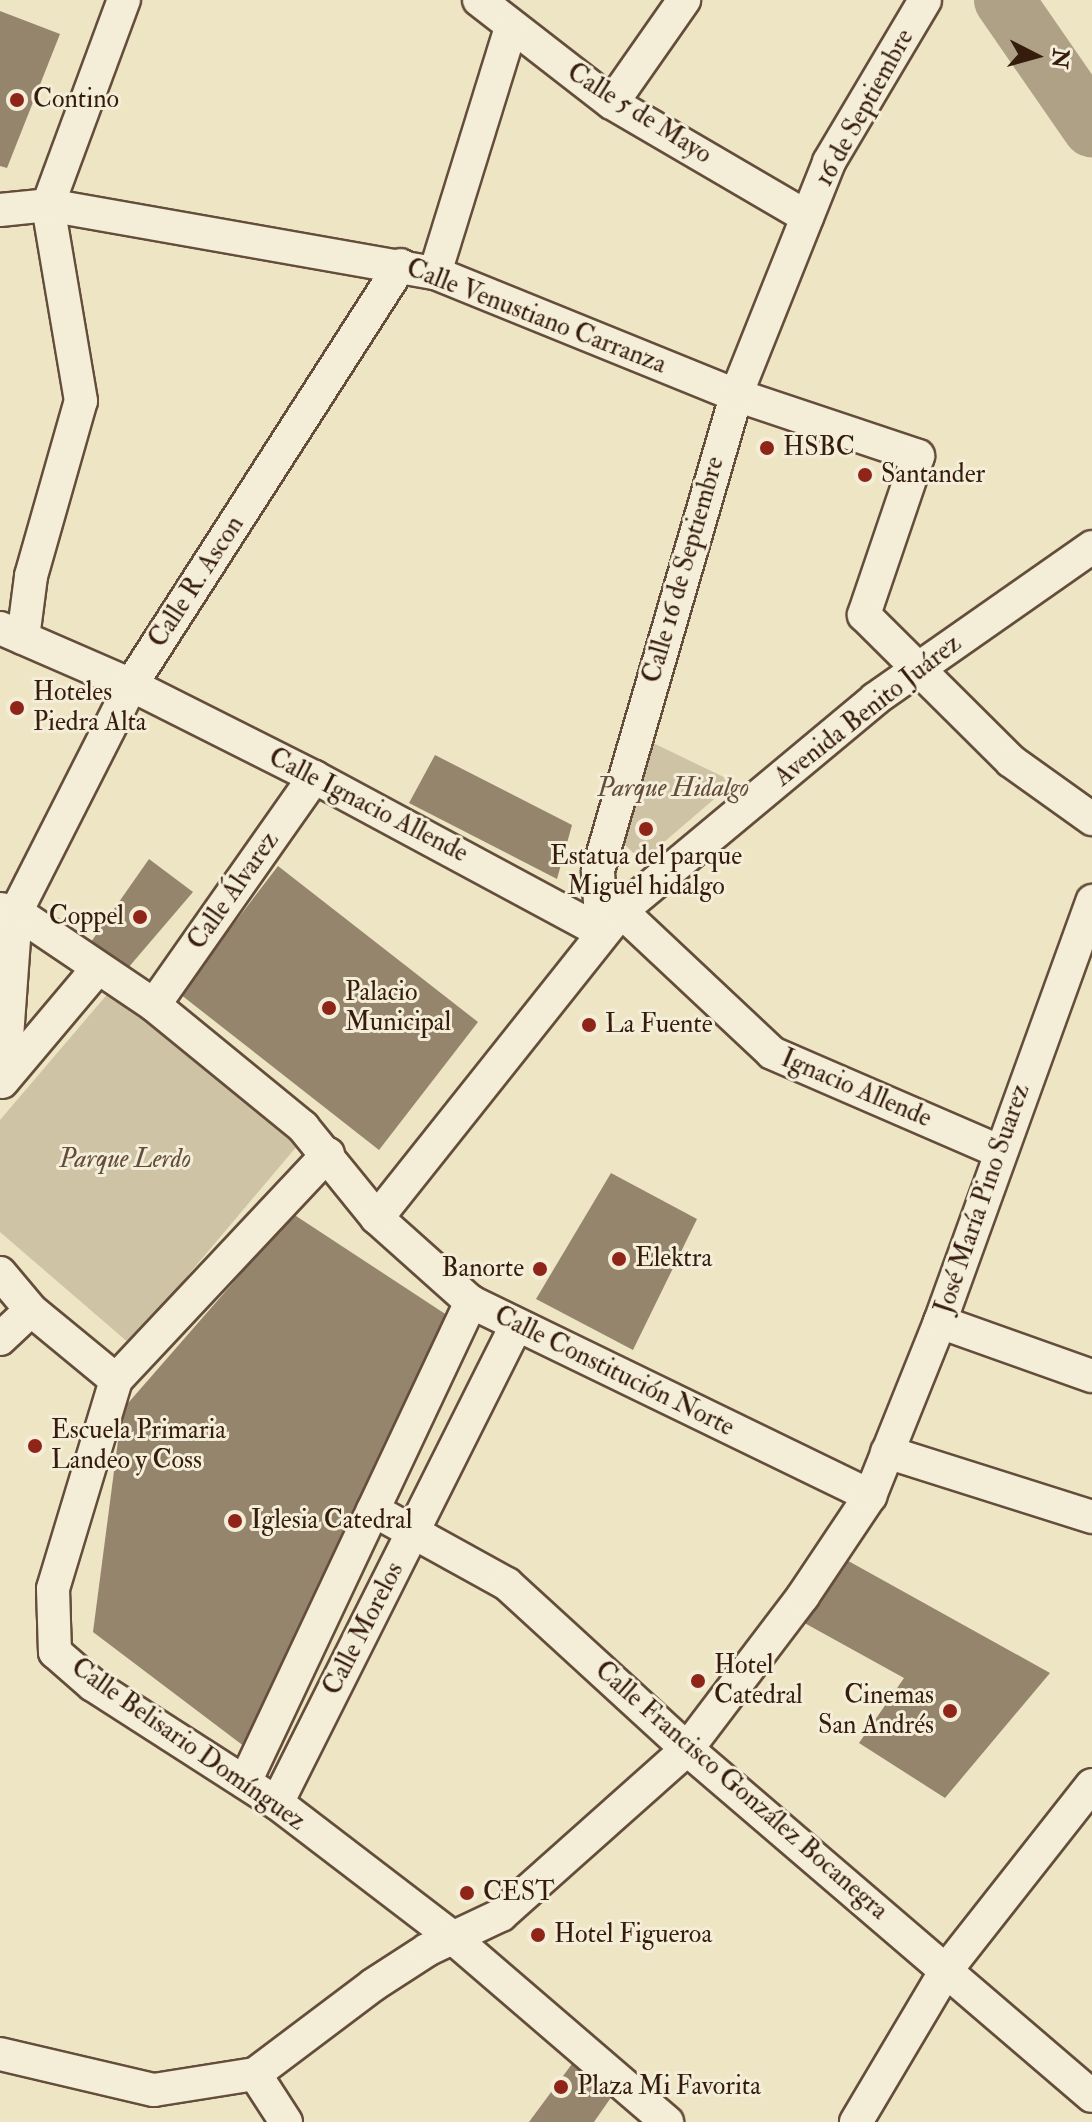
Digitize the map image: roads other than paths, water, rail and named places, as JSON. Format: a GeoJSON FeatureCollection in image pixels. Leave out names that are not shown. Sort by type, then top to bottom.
{"type":"FeatureCollection","features":[{"type":"Feature","properties":{"kind":"street"},"geometry":{"type":"LineString","coordinates":[[12,633],[81,401],[48,205],[124,0]]}},
{"type":"Feature","properties":{"kind":"street","name":"Calle 5 de Mayo"},"geometry":{"type":"LineString","coordinates":[[479,0],[511,28],[612,103],[807,217]]}},
{"type":"Feature","properties":{"kind":"street"},"geometry":{"type":"LineString","coordinates":[[612,103],[684,0]]}},
{"type":"Feature","properties":{"kind":"street","name":"16 de Septiembre"},"geometry":{"type":"LineString","coordinates":[[807,217],[829,162],[925,0]]}},
{"type":"Feature","properties":{"kind":"street"},"geometry":{"type":"LineString","coordinates":[[435,273],[511,28]]}},
{"type":"Feature","properties":{"kind":"street","name":"Calle Venustiano Carranza"},"geometry":{"type":"LineString","coordinates":[[0,210],[48,205],[435,273],[736,395],[918,456],[864,615],[919,669]]}},
{"type":"Feature","properties":{"kind":"street","name":"Calle 16 de Septiembre"},"geometry":{"type":"LineString","coordinates":[[611,922],[598,871],[736,395],[807,217]]}},
{"type":"Feature","properties":{"kind":"street","name":"Calle R. Ascon"},"geometry":{"type":"LineString","coordinates":[[8,911],[131,685],[401,265]]}},
{"type":"Feature","properties":{"kind":"street","name":"Avenida Benito Juárez"},"geometry":{"type":"LineString","coordinates":[[377,1218],[611,922],[875,699],[1092,547]]}},
{"type":"Feature","properties":{"kind":"street","name":"Calle Ignacio Allende"},"geometry":{"type":"LineString","coordinates":[[12,633],[131,685],[611,922]]}},
{"type":"Feature","properties":{"kind":"street"},"geometry":{"type":"LineString","coordinates":[[919,669],[1011,761],[1092,819]]}},
{"type":"Feature","properties":{"kind":"street","name":"Calle Álvarez"},"geometry":{"type":"LineString","coordinates":[[154,1005],[314,777]]}},
{"type":"Feature","properties":{"kind":"street","name":"José María Pino Suarez"},"geometry":{"type":"LineString","coordinates":[[255,2074],[373,1985],[452,1937],[501,1915],[687,1749],[803,1596],[870,1496],[940,1322],[999,1151],[1092,901]]}},
{"type":"Feature","properties":{"kind":"street"},"geometry":{"type":"LineString","coordinates":[[1,1079],[8,911]]}},
{"type":"Feature","properties":{"kind":"street","name":"Calle Constitución Norte"},"geometry":{"type":"LineString","coordinates":[[8,911],[154,1005],[328,1154],[377,1218],[471,1302],[870,1496]]}},
{"type":"Feature","properties":{"kind":"street","name":"Ignacio Allende"},"geometry":{"type":"LineString","coordinates":[[611,922],[772,1053],[999,1151]]}},
{"type":"Feature","properties":{"kind":"street"},"geometry":{"type":"LineString","coordinates":[[1,1079],[98,968]]}},
{"type":"Feature","properties":{"kind":"street","name":"Calle Belisario Domínguez"},"geometry":{"type":"LineString","coordinates":[[328,1154],[116,1380],[53,1589],[55,1652],[93,1685],[277,1803],[452,1937],[667,2122]]}},
{"type":"Feature","properties":{"kind":"street"},"geometry":{"type":"LineString","coordinates":[[0,1273],[31,1310],[116,1380]]}},
{"type":"Feature","properties":{"kind":"street","name":"Calle Morelos"},"geometry":{"type":"LineString","coordinates":[[245,1782],[471,1302]]}},
{"type":"Feature","properties":{"kind":"street"},"geometry":{"type":"LineString","coordinates":[[0,1339],[31,1310]]}},
{"type":"Feature","properties":{"kind":"street"},"geometry":{"type":"LineString","coordinates":[[940,1322],[1092,1376]]}},
{"type":"Feature","properties":{"kind":"street","name":"Calle Morelos"},"geometry":{"type":"LineString","coordinates":[[277,1803],[516,1326]]}},
{"type":"Feature","properties":{"kind":"street"},"geometry":{"type":"LineString","coordinates":[[887,1452],[1092,1517]]}},
{"type":"Feature","properties":{"kind":"street","name":"Calle Francisco González Bocanegra"},"geometry":{"type":"LineString","coordinates":[[373,1510],[507,1584],[687,1749],[1092,2096]]}},
{"type":"Feature","properties":{"kind":"street"},"geometry":{"type":"LineString","coordinates":[[856,2122],[947,1969],[1092,1785]]}},
{"type":"Feature","properties":{"kind":"street"},"geometry":{"type":"LineString","coordinates":[[0,2054],[154,2090],[255,2074],[286,2122]]}},
{"type":"Feature","properties":{"kind":"waterway"},"geometry":{"type":"LineString","coordinates":[[1004,0],[1092,127]]}},
{"type":"Feature","properties":{"kind":"place","name":"Contino"},"geometry":{"type":"Point","coordinates":[17,100]}},
{"type":"Feature","properties":{"kind":"place","name":"HSBC"},"geometry":{"type":"Point","coordinates":[767,448]}},
{"type":"Feature","properties":{"kind":"place","name":"Santander"},"geometry":{"type":"Point","coordinates":[865,475]}},
{"type":"Feature","properties":{"kind":"place","name":"Hoteles Piedra Alta"},"geometry":{"type":"Point","coordinates":[17,708]}},
{"type":"Feature","properties":{"kind":"place","name":"Estatua del parque Miguel hidalgo"},"geometry":{"type":"Point","coordinates":[646,829]}},
{"type":"Feature","properties":{"kind":"place","name":"Coppel"},"geometry":{"type":"Point","coordinates":[140,917]}},
{"type":"Feature","properties":{"kind":"place","name":"Palacio Municipal"},"geometry":{"type":"Point","coordinates":[329,1008]}},
{"type":"Feature","properties":{"kind":"place","name":"La Fuente"},"geometry":{"type":"Point","coordinates":[589,1025]}},
{"type":"Feature","properties":{"kind":"place","name":"Elektra"},"geometry":{"type":"Point","coordinates":[619,1259]}},
{"type":"Feature","properties":{"kind":"place","name":"Banorte"},"geometry":{"type":"Point","coordinates":[540,1269]}},
{"type":"Feature","properties":{"kind":"place","name":"Escuela Primaria Landeo y Coss"},"geometry":{"type":"Point","coordinates":[35,1446]}},
{"type":"Feature","properties":{"kind":"place","name":"Iglesia Catedral"},"geometry":{"type":"Point","coordinates":[235,1521]}},
{"type":"Feature","properties":{"kind":"place","name":"Hotel Catedral"},"geometry":{"type":"Point","coordinates":[698,1681]}},
{"type":"Feature","properties":{"kind":"place","name":"Cinemas San Andrés"},"geometry":{"type":"Point","coordinates":[950,1711]}},
{"type":"Feature","properties":{"kind":"place","name":"CEST"},"geometry":{"type":"Point","coordinates":[467,1893]}},
{"type":"Feature","properties":{"kind":"place","name":"Hotel Figueroa"},"geometry":{"type":"Point","coordinates":[538,1935]}},
{"type":"Feature","properties":{"kind":"place","name":"Plaza Mi Favorita"},"geometry":{"type":"Point","coordinates":[561,2087]}},
{"type":"Feature","properties":{"kind":"park label","name":"Parque Hidalgo"},"geometry":{"type":"Point","coordinates":[673,789]}},
{"type":"Feature","properties":{"kind":"park label","name":"Parque Lerdo"},"geometry":{"type":"Point","coordinates":[125,1160]}}]}
